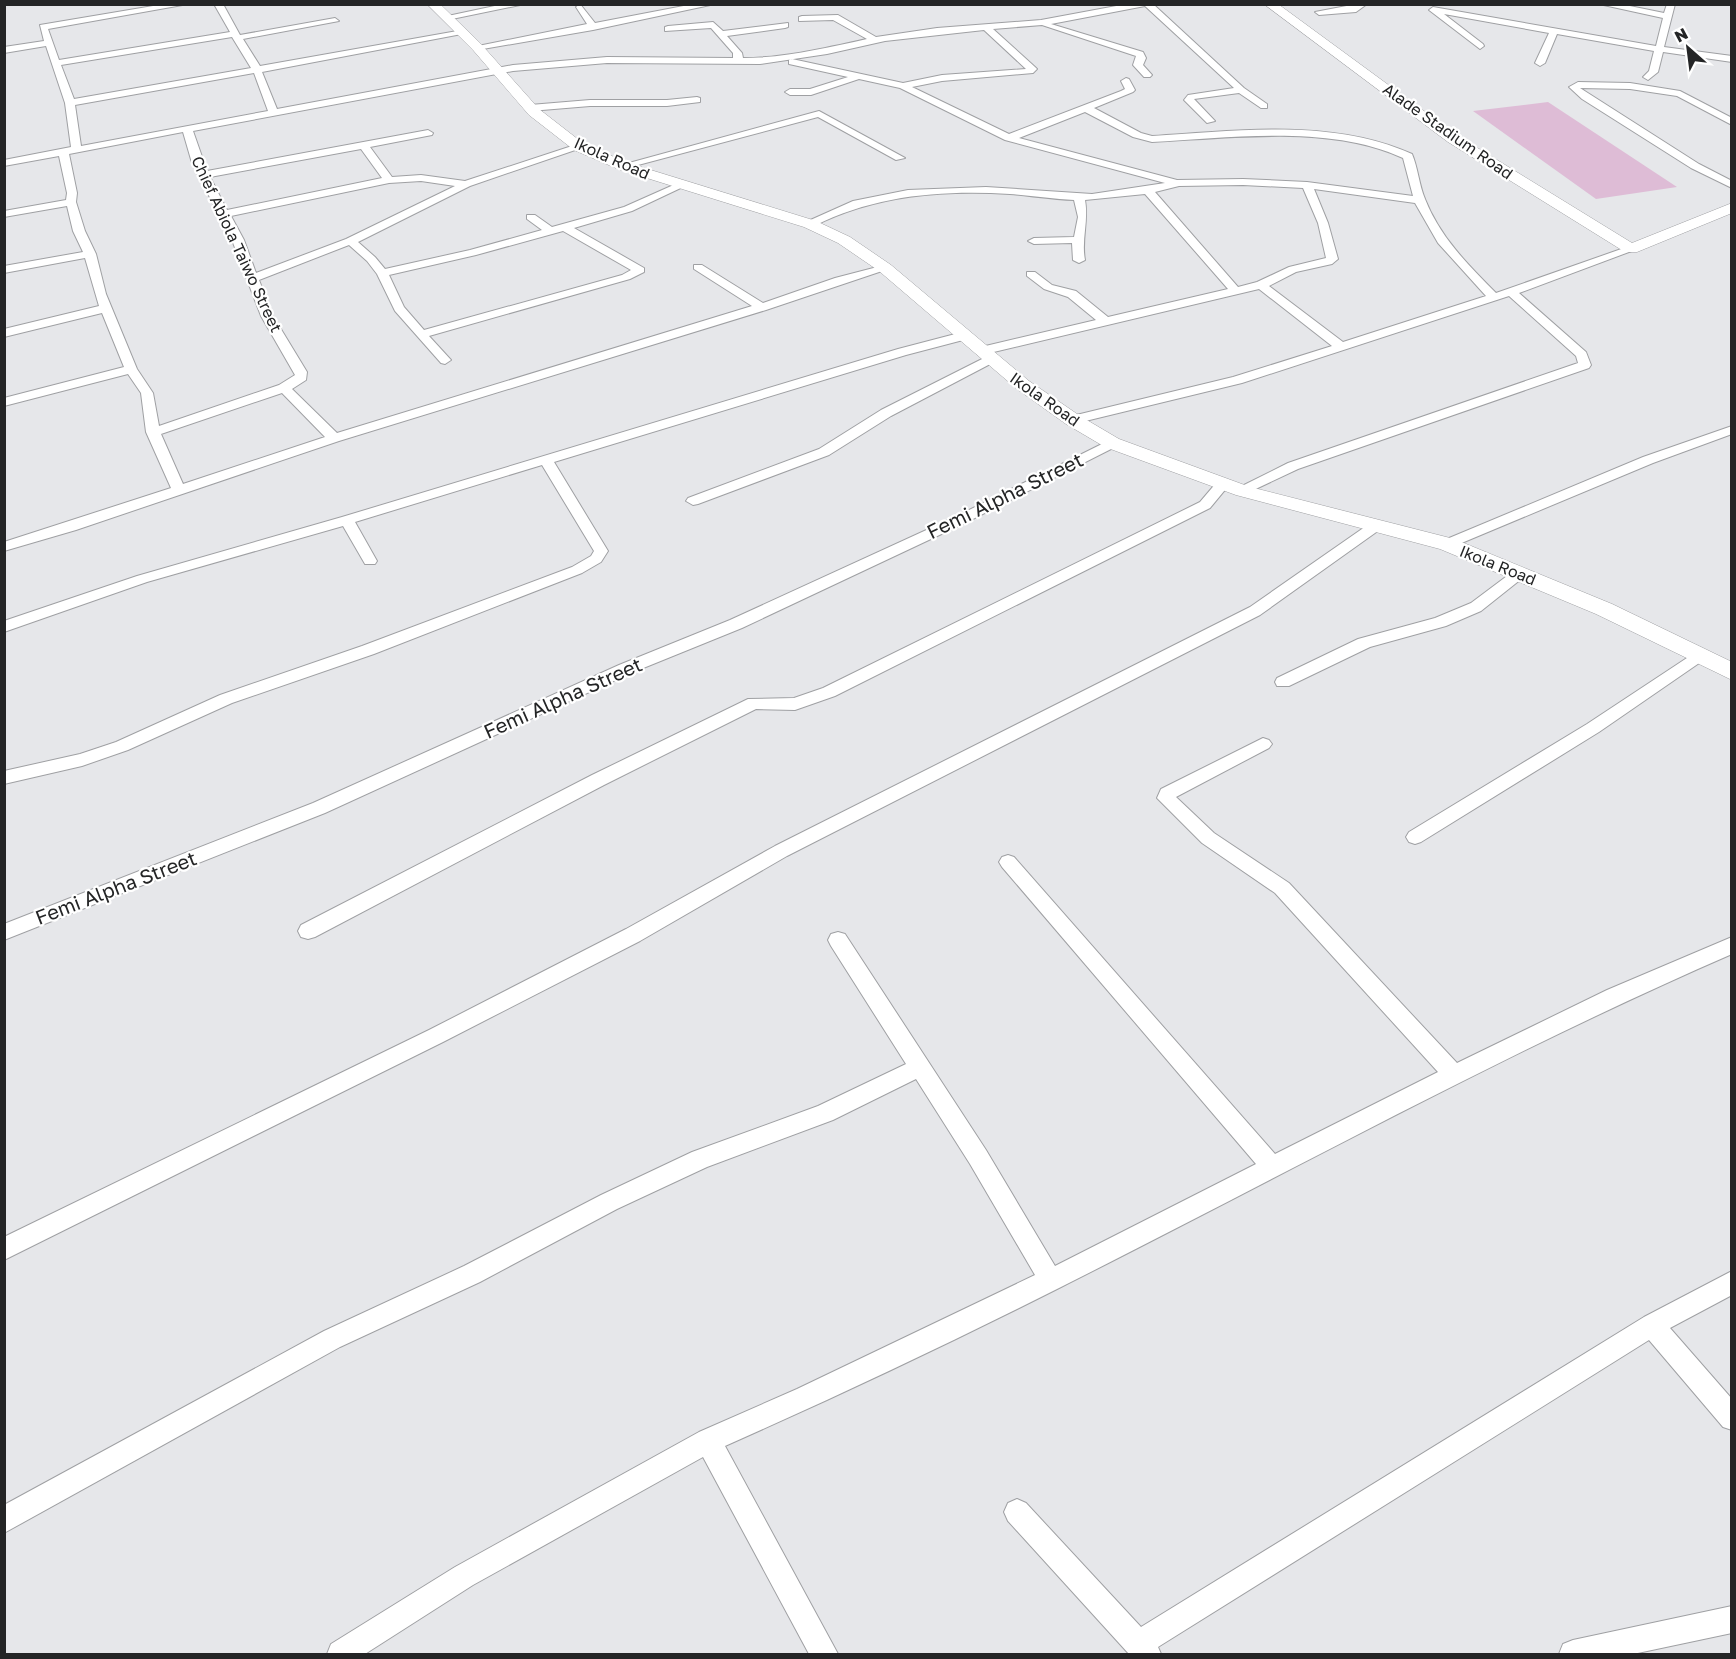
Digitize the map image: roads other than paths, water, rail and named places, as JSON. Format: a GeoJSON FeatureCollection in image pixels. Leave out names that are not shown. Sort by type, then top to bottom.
{"type":"FeatureCollection","features":[{"type":"Feature","properties":{"kind":"street"},"geometry":{"type":"LineString","coordinates":[[76,148],[70,103],[43,27],[184,4]]}},
{"type":"Feature","properties":{"kind":"street"},"geometry":{"type":"LineString","coordinates":[[440,11],[521,4]]}},
{"type":"Feature","properties":{"kind":"street"},"geometry":{"type":"LineString","coordinates":[[477,47],[711,4]]}},
{"type":"Feature","properties":{"kind":"street"},"geometry":{"type":"LineString","coordinates":[[4,163],[513,68],[607,60],[738,62],[775,59],[827,51],[874,40],[937,31],[988,29],[1041,23],[1145,4],[1241,90],[1264,106]]}},
{"type":"Feature","properties":{"kind":"street","name":"Alade Stadium Road"},"geometry":{"type":"LineString","coordinates":[[1270,4],[1453,139],[1631,249]]}},
{"type":"Feature","properties":{"kind":"street"},"geometry":{"type":"LineString","coordinates":[[1319,12],[1356,9],[1363,4]]}},
{"type":"Feature","properties":{"kind":"street"},"geometry":{"type":"LineString","coordinates":[[1423,4],[1480,46]]}},
{"type":"Feature","properties":{"kind":"street"},"geometry":{"type":"LineString","coordinates":[[1603,4],[1669,16]]}},
{"type":"Feature","properties":{"kind":"street"},"geometry":{"type":"LineString","coordinates":[[1648,77],[1653,72],[1671,4]]}},
{"type":"Feature","properties":{"kind":"street"},"geometry":{"type":"LineString","coordinates":[[221,5],[235,36],[257,70],[273,112]]}},
{"type":"Feature","properties":{"kind":"street"},"geometry":{"type":"LineString","coordinates":[[1067,5],[1087,15]]}},
{"type":"Feature","properties":{"kind":"street"},"geometry":{"type":"LineString","coordinates":[[580,7],[593,27]]}},
{"type":"Feature","properties":{"kind":"street"},"geometry":{"type":"LineString","coordinates":[[1433,10],[1554,32],[1731,59]]}},
{"type":"Feature","properties":{"kind":"street","name":"Ikola Road"},"geometry":{"type":"LineString","coordinates":[[440,11],[477,47],[530,108],[579,147],[623,166],[682,186],[810,224],[844,240],[885,268],[985,355],[1073,420],[1112,443],[1243,491],[1447,544],[1604,609],[1731,672]]}},
{"type":"Feature","properties":{"kind":"street"},"geometry":{"type":"LineString","coordinates":[[802,19],[835,18],[874,40]]}},
{"type":"Feature","properties":{"kind":"street"},"geometry":{"type":"LineString","coordinates":[[57,63],[335,21]]}},
{"type":"Feature","properties":{"kind":"street"},"geometry":{"type":"LineString","coordinates":[[1041,23],[1140,54],[1138,65],[1147,75]]}},
{"type":"Feature","properties":{"kind":"street"},"geometry":{"type":"LineString","coordinates":[[668,29],[711,24],[738,53],[738,62]]}},
{"type":"Feature","properties":{"kind":"street"},"geometry":{"type":"LineString","coordinates":[[722,34],[785,26]]}},
{"type":"Feature","properties":{"kind":"street"},"geometry":{"type":"LineString","coordinates":[[903,86],[942,78],[1032,69],[988,29]]}},
{"type":"Feature","properties":{"kind":"street"},"geometry":{"type":"LineString","coordinates":[[1540,63],[1554,32]]}},
{"type":"Feature","properties":{"kind":"street"},"geometry":{"type":"LineString","coordinates":[[70,103],[463,33]]}},
{"type":"Feature","properties":{"kind":"street"},"geometry":{"type":"LineString","coordinates":[[4,50],[49,43]]}},
{"type":"Feature","properties":{"kind":"street"},"geometry":{"type":"LineString","coordinates":[[775,59],[903,86],[1009,138],[1178,183]]}},
{"type":"Feature","properties":{"kind":"street"},"geometry":{"type":"LineString","coordinates":[[790,92],[812,92],[860,76]]}},
{"type":"Feature","properties":{"kind":"street"},"geometry":{"type":"LineString","coordinates":[[1009,138],[1131,90],[1126,81]]}},
{"type":"Feature","properties":{"kind":"street"},"geometry":{"type":"LineString","coordinates":[[1731,122],[1680,94],[1630,86],[1578,85],[1574,87],[1585,97],[1695,166],[1731,184]]}},
{"type":"Feature","properties":{"kind":"street"},"geometry":{"type":"LineString","coordinates":[[1210,121],[1189,100],[1191,97],[1241,90]]}},
{"type":"Feature","properties":{"kind":"street"},"geometry":{"type":"LineString","coordinates":[[530,108],[590,103],[668,103],[697,100]]}},
{"type":"Feature","properties":{"kind":"street"},"geometry":{"type":"LineString","coordinates":[[1084,107],[1137,135],[1152,139],[1260,134],[1349,138],[1388,147],[1408,156],[1419,200],[1430,222],[1449,252],[1493,296]]}},
{"type":"Feature","properties":{"kind":"street"},"geometry":{"type":"LineString","coordinates":[[623,166],[819,114],[900,158]]}},
{"type":"Feature","properties":{"kind":"street","name":"Chief Abiola Taiwo Street"},"geometry":{"type":"LineString","coordinates":[[187,128],[197,163],[238,240],[267,316],[301,372],[301,376],[284,388]]}},
{"type":"Feature","properties":{"kind":"street"},"geometry":{"type":"LineString","coordinates":[[204,175],[428,133]]}},
{"type":"Feature","properties":{"kind":"street"},"geometry":{"type":"LineString","coordinates":[[363,145],[390,180]]}},
{"type":"Feature","properties":{"kind":"street"},"geometry":{"type":"LineString","coordinates":[[252,279],[350,241],[466,184],[579,147]]}},
{"type":"Feature","properties":{"kind":"street"},"geometry":{"type":"LineString","coordinates":[[63,151],[72,193],[71,202],[90,254],[100,294],[131,369],[147,393],[153,432],[179,490]]}},
{"type":"Feature","properties":{"kind":"street"},"geometry":{"type":"LineString","coordinates":[[223,214],[390,180],[421,178],[466,184]]}},
{"type":"Feature","properties":{"kind":"street"},"geometry":{"type":"LineString","coordinates":[[810,224],[853,203],[874,198],[937,191],[1001,191],[1079,197],[1148,190],[1178,183],[1243,182],[1307,185],[1419,200]]}},
{"type":"Feature","properties":{"kind":"street"},"geometry":{"type":"LineString","coordinates":[[693,501],[824,452],[985,355],[1106,322],[1261,285],[1293,269],[1328,262],[1332,259],[1323,222],[1307,185]]}},
{"type":"Feature","properties":{"kind":"street"},"geometry":{"type":"LineString","coordinates":[[382,273],[472,253],[628,209],[682,186]]}},
{"type":"Feature","properties":{"kind":"street"},"geometry":{"type":"LineString","coordinates":[[1148,190],[1175,223],[1206,253],[1235,291]]}},
{"type":"Feature","properties":{"kind":"street"},"geometry":{"type":"LineString","coordinates":[[1079,197],[1083,217],[1078,240],[1079,260]]}},
{"type":"Feature","properties":{"kind":"street"},"geometry":{"type":"LineString","coordinates":[[4,214],[71,202]]}},
{"type":"Feature","properties":{"kind":"street"},"geometry":{"type":"LineString","coordinates":[[1073,420],[1237,380],[1511,292],[1631,249],[1731,207]]}},
{"type":"Feature","properties":{"kind":"street"},"geometry":{"type":"LineString","coordinates":[[531,217],[549,230]]}},
{"type":"Feature","properties":{"kind":"street"},"geometry":{"type":"LineString","coordinates":[[421,335],[626,277],[640,270],[565,227]]}},
{"type":"Feature","properties":{"kind":"street"},"geometry":{"type":"LineString","coordinates":[[1034,241],[1078,240]]}},
{"type":"Feature","properties":{"kind":"street"},"geometry":{"type":"LineString","coordinates":[[350,241],[371,259],[382,273],[399,308],[445,360]]}},
{"type":"Feature","properties":{"kind":"street"},"geometry":{"type":"LineString","coordinates":[[4,270],[90,254]]}},
{"type":"Feature","properties":{"kind":"street"},"geometry":{"type":"LineString","coordinates":[[698,267],[762,307]]}},
{"type":"Feature","properties":{"kind":"street"},"geometry":{"type":"LineString","coordinates":[[4,547],[334,438],[762,307],[839,280],[885,268]]}},
{"type":"Feature","properties":{"kind":"street"},"geometry":{"type":"LineString","coordinates":[[1031,274],[1048,287],[1072,294],[1106,322]]}},
{"type":"Feature","properties":{"kind":"street"},"geometry":{"type":"LineString","coordinates":[[1261,285],[1340,346]]}},
{"type":"Feature","properties":{"kind":"street"},"geometry":{"type":"LineString","coordinates":[[1243,491],[1293,466],[1585,365],[1582,355],[1511,292]]}},
{"type":"Feature","properties":{"kind":"street"},"geometry":{"type":"LineString","coordinates":[[4,333],[107,309]]}},
{"type":"Feature","properties":{"kind":"street"},"geometry":{"type":"LineString","coordinates":[[4,627],[142,579],[347,520],[881,358],[963,336]]}},
{"type":"Feature","properties":{"kind":"street"},"geometry":{"type":"LineString","coordinates":[[4,402],[131,369]]}},
{"type":"Feature","properties":{"kind":"street"},"geometry":{"type":"LineString","coordinates":[[153,432],[284,388],[334,438]]}},
{"type":"Feature","properties":{"kind":"street"},"geometry":{"type":"LineString","coordinates":[[1447,544],[1648,460],[1730,430]]}},
{"type":"Feature","properties":{"kind":"street","name":"Femi Alpha Street"},"geometry":{"type":"LineString","coordinates":[[4,932],[320,808],[625,669],[747,619],[962,519],[1112,443]]}},
{"type":"Feature","properties":{"kind":"street"},"geometry":{"type":"LineString","coordinates":[[4,778],[82,760],[123,746],[226,699],[368,650],[577,570],[596,559],[601,551],[545,459]]}},
{"type":"Feature","properties":{"kind":"street"},"geometry":{"type":"LineString","coordinates":[[308,931],[598,780],[754,703],[795,704],[869,674],[1205,505],[1222,484]]}},
{"type":"Feature","properties":{"kind":"street"},"geometry":{"type":"LineString","coordinates":[[347,520],[370,561]]}},
{"type":"Feature","properties":{"kind":"street"},"geometry":{"type":"LineString","coordinates":[[4,1249],[478,1015],[633,935],[781,851],[1255,611],[1282,590],[1338,555],[1377,525]]}},
{"type":"Feature","properties":{"kind":"street"},"geometry":{"type":"LineString","coordinates":[[1283,682],[1364,644],[1440,622],[1476,607],[1520,573]]}},
{"type":"Feature","properties":{"kind":"street"},"geometry":{"type":"LineString","coordinates":[[1415,837],[1593,728],[1699,655]]}},
{"type":"Feature","properties":{"kind":"street"},"geometry":{"type":"LineString","coordinates":[[1263,744],[1167,794],[1166,798],[1208,838],[1282,888],[1454,1074]]}},
{"type":"Feature","properties":{"kind":"street"},"geometry":{"type":"LineString","coordinates":[[1008,862],[1272,1167]]}},
{"type":"Feature","properties":{"kind":"street"},"geometry":{"type":"LineString","coordinates":[[838,940],[978,1156],[1051,1280]]}},
{"type":"Feature","properties":{"kind":"street"},"geometry":{"type":"LineString","coordinates":[[341,1654],[464,1576],[708,1441],[806,1398],[1051,1280],[1454,1074],[1614,996],[1731,945]]}},
{"type":"Feature","properties":{"kind":"street"},"geometry":{"type":"LineString","coordinates":[[4,1521],[332,1339],[472,1274],[609,1202],[700,1159],[825,1113],[920,1067]]}},
{"type":"Feature","properties":{"kind":"street"},"geometry":{"type":"LineString","coordinates":[[1017,1512],[1142,1649],[1652,1325],[1731,1282]]}},
{"type":"Feature","properties":{"kind":"street"},"geometry":{"type":"LineString","coordinates":[[1652,1325],[1731,1418]]}},
{"type":"Feature","properties":{"kind":"street"},"geometry":{"type":"LineString","coordinates":[[708,1441],[824,1654]]}},
{"type":"Feature","properties":{"kind":"street"},"geometry":{"type":"LineString","coordinates":[[1573,1654],[1731,1619]]}}]}
